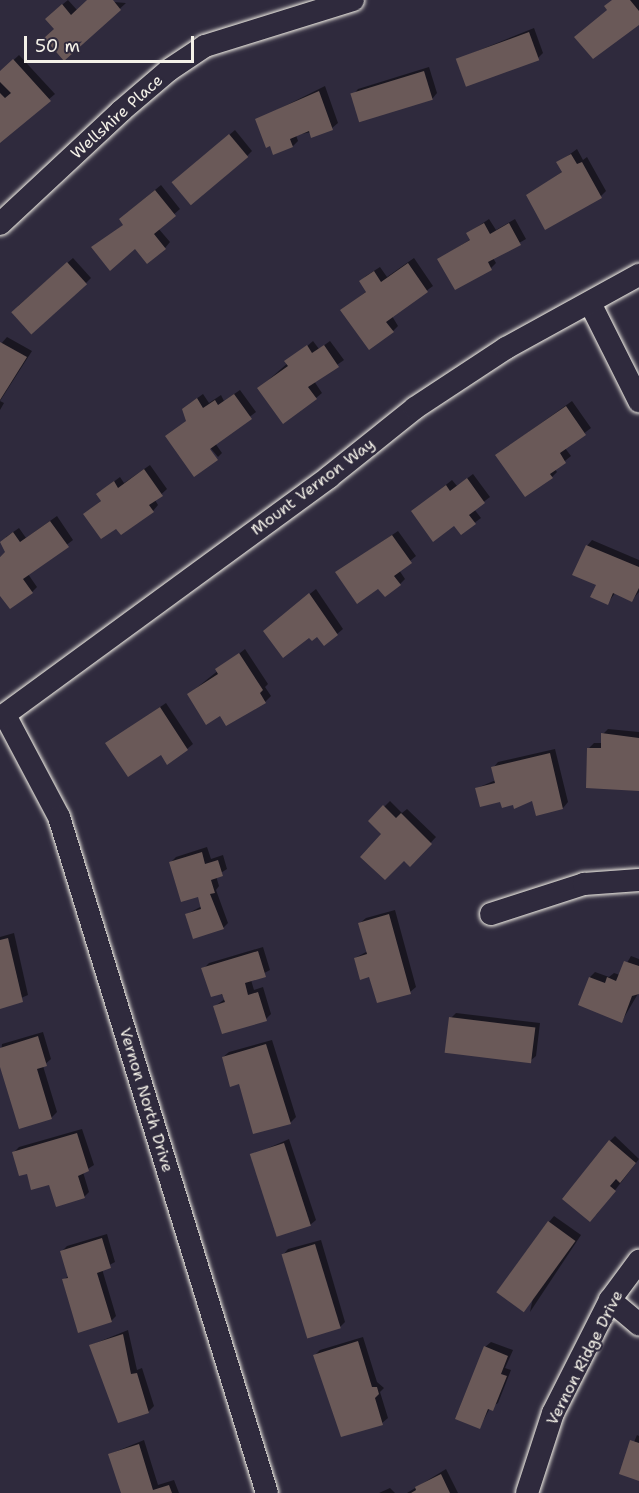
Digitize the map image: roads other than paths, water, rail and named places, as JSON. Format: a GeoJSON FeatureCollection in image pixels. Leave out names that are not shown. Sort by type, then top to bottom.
{"type":"FeatureCollection","features":[{"type":"Feature","properties":{"kind":"street","name":"Wellshire Place"},"geometry":{"type":"LineString","coordinates":[[0,224],[169,70],[205,46],[309,6],[353,0]]}},
{"type":"Feature","properties":{"kind":"street","name":"Mount Vernon Way"},"geometry":{"type":"LineString","coordinates":[[3,716],[329,477],[414,408],[506,348],[639,275]]}},
{"type":"Feature","properties":{"kind":"street"},"geometry":{"type":"LineString","coordinates":[[591,303],[639,401]]}},
{"type":"Feature","properties":{"kind":"street","name":"Vernon North Drive"},"geometry":{"type":"LineString","coordinates":[[3,716],[59,818],[267,1493]]}},
{"type":"Feature","properties":{"kind":"street"},"geometry":{"type":"LineString","coordinates":[[491,914],[584,884],[639,880]]}},
{"type":"Feature","properties":{"kind":"street","name":"Vernon Ridge Drive"},"geometry":{"type":"LineString","coordinates":[[527,1493],[554,1413],[610,1300],[639,1261]]}},
{"type":"Feature","properties":{"kind":"street"},"geometry":{"type":"LineString","coordinates":[[610,1300],[639,1324]]}}]}
